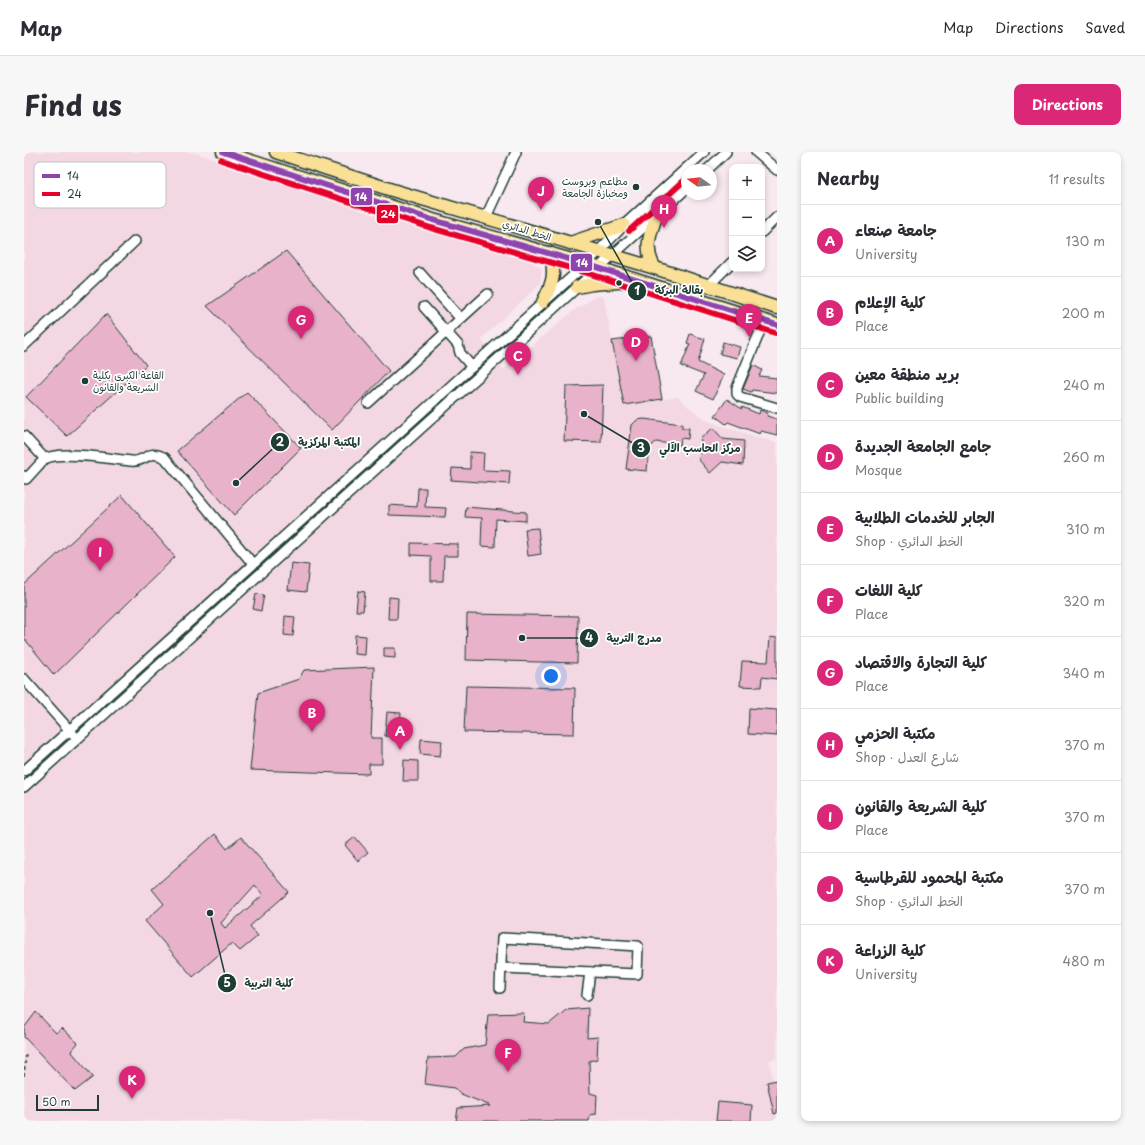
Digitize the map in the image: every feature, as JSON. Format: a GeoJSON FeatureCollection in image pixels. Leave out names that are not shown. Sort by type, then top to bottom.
{"type":"FeatureCollection","features":[{"type":"Feature","properties":{"kind":"main road","name":"الخط الدائري"},"geometry":{"type":"LineString","coordinates":[[223,152],[292,173],[433,220],[550,253],[777,325]]}},
{"type":"Feature","properties":{"kind":"main road","name":"الخط الدائري"},"geometry":{"type":"LineString","coordinates":[[276,152],[298,155],[392,190],[655,268],[777,308]]}},
{"type":"Feature","properties":{"kind":"main road"},"geometry":{"type":"LineString","coordinates":[[292,173],[298,155]]}},
{"type":"Feature","properties":{"kind":"main road"},"geometry":{"type":"LineString","coordinates":[[655,268],[647,249],[649,236],[656,217]]}},
{"type":"Feature","properties":{"kind":"main road"},"geometry":{"type":"LineString","coordinates":[[570,243],[624,225]]}},
{"type":"Feature","properties":{"kind":"main road"},"geometry":{"type":"LineString","coordinates":[[543,302],[552,282],[554,273],[550,253]]}},
{"type":"Feature","properties":{"kind":"main road"},"geometry":{"type":"LineString","coordinates":[[578,288],[592,284],[637,280]]}},
{"type":"Feature","properties":{"kind":"street"},"geometry":{"type":"LineString","coordinates":[[486,217],[516,152]]}},
{"type":"Feature","properties":{"kind":"street"},"geometry":{"type":"LineString","coordinates":[[24,771],[586,264],[624,225],[704,152]]}},
{"type":"Feature","properties":{"kind":"street"},"geometry":{"type":"LineString","coordinates":[[713,164],[726,152]]}},
{"type":"Feature","properties":{"kind":"street"},"geometry":{"type":"LineString","coordinates":[[756,152],[777,170]]}},
{"type":"Feature","properties":{"kind":"street"},"geometry":{"type":"LineString","coordinates":[[24,787],[76,738],[578,288],[612,255],[681,194]]}},
{"type":"Feature","properties":{"kind":"street"},"geometry":{"type":"LineString","coordinates":[[765,229],[777,217]]}},
{"type":"Feature","properties":{"kind":"street"},"geometry":{"type":"LineString","coordinates":[[24,346],[135,241]]}},
{"type":"Feature","properties":{"kind":"street"},"geometry":{"type":"LineString","coordinates":[[708,286],[729,265]]}},
{"type":"Feature","properties":{"kind":"street"},"geometry":{"type":"LineString","coordinates":[[420,273],[460,318]]}},
{"type":"Feature","properties":{"kind":"street"},"geometry":{"type":"LineString","coordinates":[[368,403],[445,331],[488,294]]}},
{"type":"Feature","properties":{"kind":"street"},"geometry":{"type":"LineString","coordinates":[[424,307],[458,345],[465,348],[474,365],[482,373]]}},
{"type":"Feature","properties":{"kind":"street"},"geometry":{"type":"LineString","coordinates":[[764,321],[737,388],[736,394],[740,397],[777,408]]}},
{"type":"Feature","properties":{"kind":"street"},"geometry":{"type":"LineString","coordinates":[[24,436],[45,459]]}},
{"type":"Feature","properties":{"kind":"street"},"geometry":{"type":"LineString","coordinates":[[24,476],[26,479],[45,459],[69,454],[138,462],[152,453],[158,454],[165,458],[252,564]]}},
{"type":"Feature","properties":{"kind":"street"},"geometry":{"type":"LineString","coordinates":[[24,679],[76,738]]}},
{"type":"Feature","properties":{"kind":"street"},"geometry":{"type":"LineString","coordinates":[[500,988],[502,938],[638,946],[637,974],[501,968]]}},
{"type":"Feature","properties":{"kind":"street"},"geometry":{"type":"LineString","coordinates":[[587,995],[590,972]]}},
{"type":"Feature","properties":{"kind":"path"},"geometry":{"type":"LineString","coordinates":[[24,1076],[26,1054]]}},
{"type":"Feature","properties":{"kind":"shaded area"},"geometry":{"type":"Polygon","coordinates":[[[24,152],[192,152],[530,260],[541,268],[542,272],[540,284],[481,339],[503,370],[573,311],[595,297],[604,297],[624,405],[678,397],[692,410],[712,423],[777,443],[777,1058],[769,1060],[777,1099],[777,1121],[24,1121],[24,152]]]}},
{"type":"Feature","properties":{"kind":"building"},"geometry":{"type":"Polygon","coordinates":[[[286,251],[389,371],[332,430],[207,306],[286,251]]]}},
{"type":"Feature","properties":{"kind":"building","name":"القاعة الكبرى بكلية الشريعة والقانون"},"geometry":{"type":"Polygon","coordinates":[[[106,314],[146,365],[67,436],[26,397],[106,314]]]}},
{"type":"Feature","properties":{"kind":"building"},"geometry":{"type":"Polygon","coordinates":[[[690,334],[705,339],[698,362],[724,375],[713,399],[696,391],[704,375],[681,366],[690,344],[687,343],[690,334]]]}},
{"type":"Feature","properties":{"kind":"building"},"geometry":{"type":"Polygon","coordinates":[[[651,336],[662,399],[624,405],[612,341],[651,336]]]}},
{"type":"Feature","properties":{"kind":"building"},"geometry":{"type":"Polygon","coordinates":[[[723,342],[740,347],[737,358],[720,354],[723,342]]]}},
{"type":"Feature","properties":{"kind":"building"},"geometry":{"type":"Polygon","coordinates":[[[753,365],[762,370],[759,376],[777,378],[777,393],[752,390],[751,392],[743,389],[753,365]]]}},
{"type":"Feature","properties":{"kind":"building"},"geometry":{"type":"Polygon","coordinates":[[[603,385],[601,442],[564,441],[566,386],[603,385]]]}},
{"type":"Feature","properties":{"kind":"building"},"geometry":{"type":"Polygon","coordinates":[[[247,392],[301,448],[234,515],[177,451],[247,392]]]}},
{"type":"Feature","properties":{"kind":"building"},"geometry":{"type":"Polygon","coordinates":[[[727,399],[742,409],[742,407],[759,414],[760,410],[768,413],[767,416],[777,419],[777,435],[761,431],[760,434],[728,422],[726,424],[715,416],[727,399]]]}},
{"type":"Feature","properties":{"kind":"building"},"geometry":{"type":"Polygon","coordinates":[[[644,419],[682,424],[682,428],[689,428],[688,439],[681,438],[680,445],[656,442],[649,448],[647,471],[626,469],[632,425],[637,420],[644,419]]]}},
{"type":"Feature","properties":{"kind":"building"},"geometry":{"type":"Polygon","coordinates":[[[713,428],[723,439],[744,441],[743,465],[722,462],[710,473],[699,460],[700,439],[713,428]]]}},
{"type":"Feature","properties":{"kind":"building"},"geometry":{"type":"Polygon","coordinates":[[[470,452],[484,453],[483,470],[510,471],[509,484],[451,480],[452,468],[470,469],[470,452]]]}},
{"type":"Feature","properties":{"kind":"building"},"geometry":{"type":"Polygon","coordinates":[[[418,488],[426,488],[425,507],[446,508],[445,517],[389,515],[389,505],[417,507],[418,488]]]}},
{"type":"Feature","properties":{"kind":"building"},"geometry":{"type":"Polygon","coordinates":[[[122,495],[175,557],[54,675],[24,638],[24,585],[122,495]]]}},
{"type":"Feature","properties":{"kind":"building"},"geometry":{"type":"Polygon","coordinates":[[[466,507],[526,512],[526,521],[496,519],[495,547],[481,546],[482,518],[465,517],[466,507]]]}},
{"type":"Feature","properties":{"kind":"building"},"geometry":{"type":"Polygon","coordinates":[[[538,528],[541,554],[528,556],[525,529],[538,528]]]}},
{"type":"Feature","properties":{"kind":"building"},"geometry":{"type":"Polygon","coordinates":[[[411,543],[458,544],[458,556],[444,556],[443,581],[431,581],[431,556],[411,555],[411,543]]]}},
{"type":"Feature","properties":{"kind":"building"},"geometry":{"type":"Polygon","coordinates":[[[291,563],[309,565],[306,592],[288,590],[291,563]]]}},
{"type":"Feature","properties":{"kind":"building"},"geometry":{"type":"Polygon","coordinates":[[[358,591],[365,592],[363,611],[356,611],[358,591]]]}},
{"type":"Feature","properties":{"kind":"building"},"geometry":{"type":"Polygon","coordinates":[[[256,594],[264,595],[261,611],[253,609],[256,594]]]}},
{"type":"Feature","properties":{"kind":"building"},"geometry":{"type":"Polygon","coordinates":[[[389,597],[398,598],[397,619],[388,619],[389,597]]]}},
{"type":"Feature","properties":{"kind":"building"},"geometry":{"type":"Polygon","coordinates":[[[467,614],[578,616],[577,663],[466,660],[467,614]]]}},
{"type":"Feature","properties":{"kind":"building"},"geometry":{"type":"Polygon","coordinates":[[[285,616],[295,617],[293,636],[284,635],[285,616]]]}},
{"type":"Feature","properties":{"kind":"building"},"geometry":{"type":"Polygon","coordinates":[[[355,635],[366,636],[365,655],[354,654],[355,635]]]}},
{"type":"Feature","properties":{"kind":"building"},"geometry":{"type":"Polygon","coordinates":[[[770,637],[777,638],[777,679],[762,677],[761,687],[740,686],[742,661],[768,662],[770,637]]]}},
{"type":"Feature","properties":{"kind":"building"},"geometry":{"type":"Polygon","coordinates":[[[384,648],[395,648],[395,658],[384,657],[384,648]]]}},
{"type":"Feature","properties":{"kind":"building"},"geometry":{"type":"Polygon","coordinates":[[[374,667],[371,738],[382,738],[382,764],[369,764],[369,774],[250,770],[258,693],[299,679],[304,670],[374,667]]]}},
{"type":"Feature","properties":{"kind":"building"},"geometry":{"type":"Polygon","coordinates":[[[466,686],[575,688],[574,734],[464,732],[466,686]]]}},
{"type":"Feature","properties":{"kind":"building"},"geometry":{"type":"Polygon","coordinates":[[[749,708],[777,710],[777,736],[748,734],[749,708]]]}},
{"type":"Feature","properties":{"kind":"building"},"geometry":{"type":"Polygon","coordinates":[[[387,712],[401,713],[399,737],[385,736],[387,712]]]}},
{"type":"Feature","properties":{"kind":"building"},"geometry":{"type":"Polygon","coordinates":[[[421,739],[442,741],[440,756],[420,754],[421,739]]]}},
{"type":"Feature","properties":{"kind":"building"},"geometry":{"type":"Polygon","coordinates":[[[404,760],[418,761],[418,781],[403,781],[404,760]]]}},
{"type":"Feature","properties":{"kind":"building"},"geometry":{"type":"Polygon","coordinates":[[[215,834],[227,849],[241,837],[289,892],[250,926],[258,936],[240,951],[232,943],[193,977],[145,921],[164,904],[152,889],[215,834]],[[255,885],[221,923],[225,928],[263,895],[255,885]]]}},
{"type":"Feature","properties":{"kind":"building"},"geometry":{"type":"Polygon","coordinates":[[[355,837],[368,852],[358,861],[345,845],[355,837]]]}},
{"type":"Feature","properties":{"kind":"building"},"geometry":{"type":"Polygon","coordinates":[[[588,1008],[587,1038],[598,1037],[597,1059],[589,1061],[590,1093],[597,1095],[596,1114],[590,1115],[589,1121],[456,1121],[458,1108],[491,1106],[461,1094],[454,1088],[425,1084],[428,1058],[456,1057],[464,1049],[485,1045],[488,1014],[524,1013],[523,1022],[549,1024],[566,1010],[588,1008]]]}},
{"type":"Feature","properties":{"kind":"building"},"geometry":{"type":"Polygon","coordinates":[[[36,1012],[56,1033],[62,1028],[78,1043],[71,1051],[93,1077],[75,1091],[24,1037],[24,1028],[36,1012]]]}},
{"type":"Feature","properties":{"kind":"building"},"geometry":{"type":"Polygon","coordinates":[[[777,1080],[777,1113],[774,1114],[767,1082],[777,1080]]]}},
{"type":"Feature","properties":{"kind":"building"},"geometry":{"type":"Polygon","coordinates":[[[718,1102],[752,1105],[751,1121],[716,1121],[718,1102]]]}},
{"type":"Feature","properties":{"kind":"transit line","name":"14"},"geometry":{"type":"LineString","coordinates":[[223,152],[433,220],[586,264],[777,325]]}},
{"type":"Feature","properties":{"kind":"transit line","name":"24"},"geometry":{"type":"LineString","coordinates":[[221,160],[431,228],[584,272],[775,333]]}},
{"type":"Feature","properties":{"kind":"transit line","name":"24"},"geometry":{"type":"LineString","coordinates":[[629,231],[681,183]]}},
{"type":"Feature","properties":{"kind":"place","name":"مطاعم وبروست ومخبازة الجامعة"},"geometry":{"type":"Point","coordinates":[636,187]}},
{"type":"Feature","properties":{"kind":"place","name":"مكتبة المحمود للقرطاسية"},"geometry":{"type":"Point","coordinates":[541,210]}},
{"type":"Feature","properties":{"kind":"place","name":"بقالة البركة"},"geometry":{"type":"Point","coordinates":[598,222]}},
{"type":"Feature","properties":{"kind":"place","name":"مكتبة الحزمي"},"geometry":{"type":"Point","coordinates":[664,228]}},
{"type":"Feature","properties":{"kind":"place","name":"الجابر للخدمات الطلابية"},"geometry":{"type":"Point","coordinates":[749,337]}},
{"type":"Feature","properties":{"kind":"place","name":"كلية التجارة والاقتصاد"},"geometry":{"type":"Point","coordinates":[301,339]}},
{"type":"Feature","properties":{"kind":"place","name":"جامع الجامعة الجديدة"},"geometry":{"type":"Point","coordinates":[636,361]}},
{"type":"Feature","properties":{"kind":"place","name":"بريد منطقة معين"},"geometry":{"type":"Point","coordinates":[518,375]}},
{"type":"Feature","properties":{"kind":"place","name":"القاعة الكبرى بكلية الشريعة والقانون"},"geometry":{"type":"Point","coordinates":[85,381]}},
{"type":"Feature","properties":{"kind":"place","name":"مركز الحاسب الآلي"},"geometry":{"type":"Point","coordinates":[584,414]}},
{"type":"Feature","properties":{"kind":"place","name":"المكتبة المركزية"},"geometry":{"type":"Point","coordinates":[236,483]}},
{"type":"Feature","properties":{"kind":"place","name":"كلية الشريعة والقانون"},"geometry":{"type":"Point","coordinates":[100,571]}},
{"type":"Feature","properties":{"kind":"place","name":"مدرج التربية"},"geometry":{"type":"Point","coordinates":[522,638]}},
{"type":"Feature","properties":{"kind":"place","name":"كلية الإعلام"},"geometry":{"type":"Point","coordinates":[312,732]}},
{"type":"Feature","properties":{"kind":"place","name":"جامعة صنعاء"},"geometry":{"type":"Point","coordinates":[400,750]}},
{"type":"Feature","properties":{"kind":"place","name":"كلية التربية"},"geometry":{"type":"Point","coordinates":[210,913]}},
{"type":"Feature","properties":{"kind":"place","name":"كلية اللغات"},"geometry":{"type":"Point","coordinates":[508,1072]}},
{"type":"Feature","properties":{"kind":"place","name":"كلية الزراعة"},"geometry":{"type":"Point","coordinates":[132,1099]}}]}
